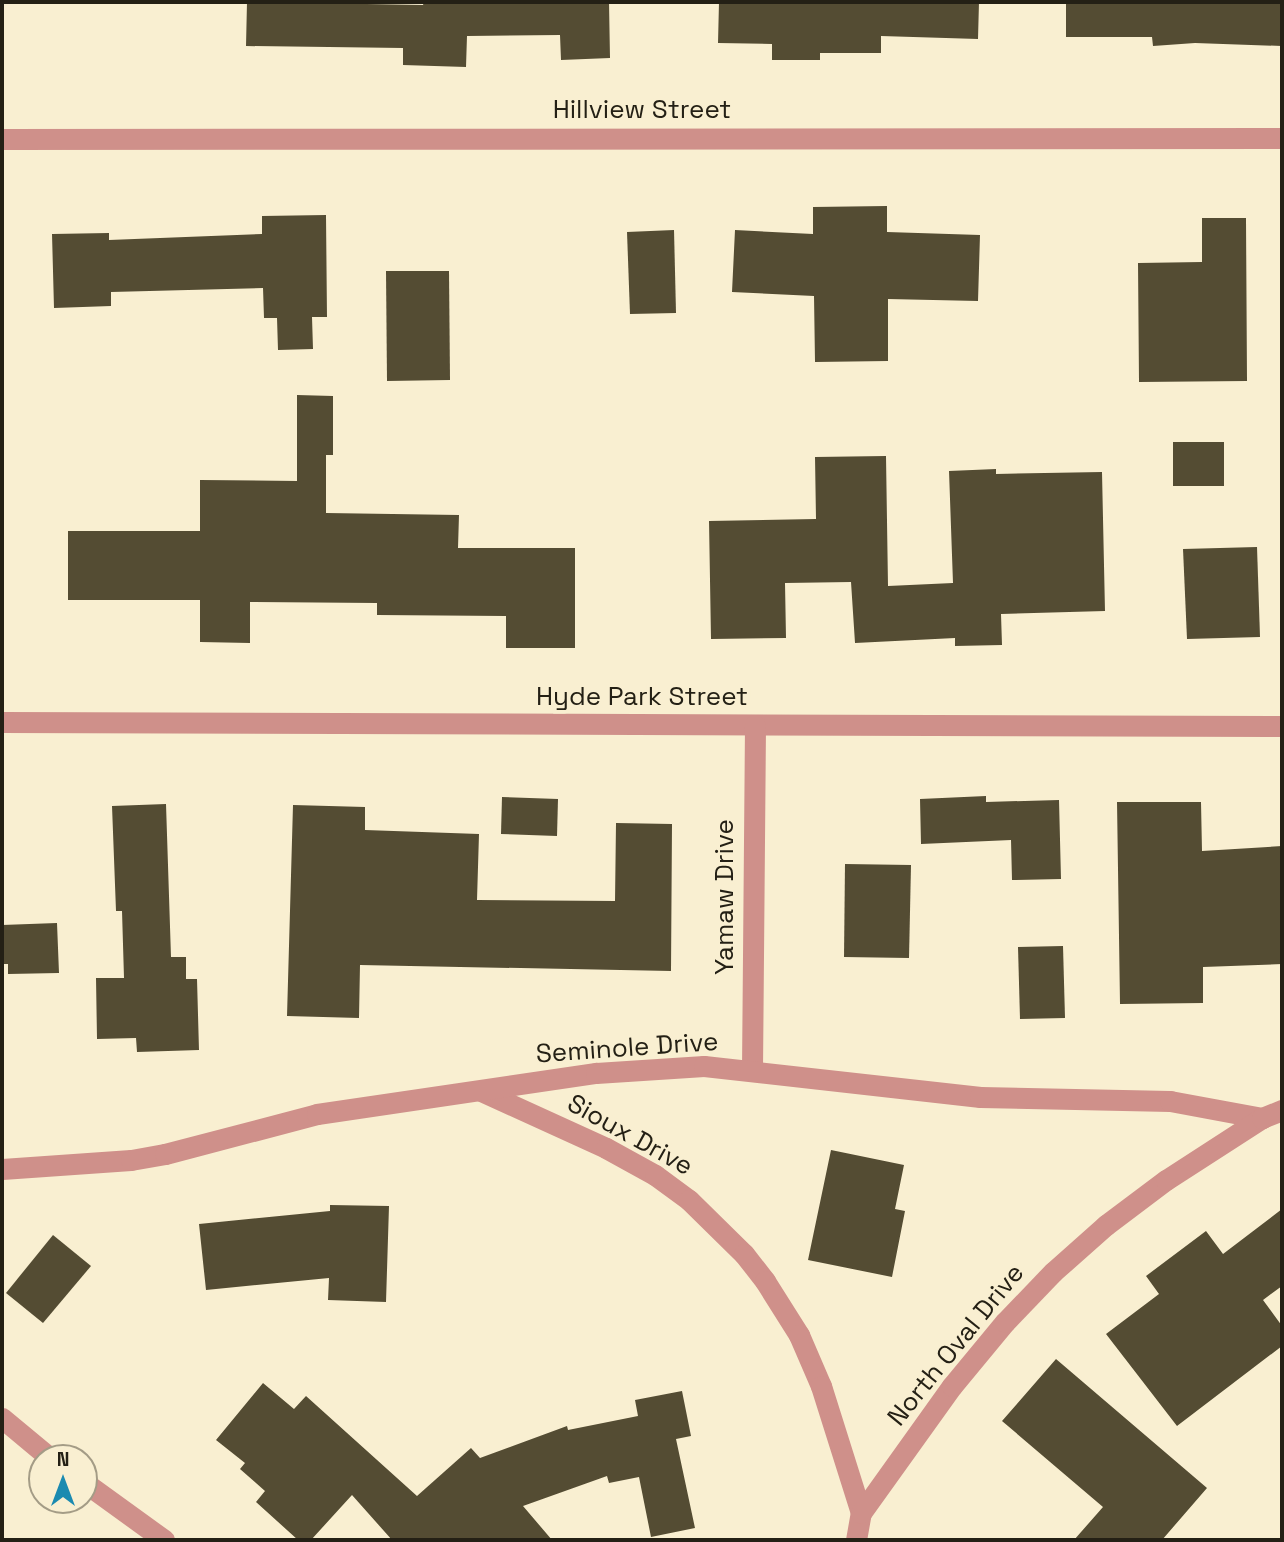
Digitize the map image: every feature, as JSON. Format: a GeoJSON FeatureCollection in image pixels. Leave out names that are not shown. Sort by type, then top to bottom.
{"type":"FeatureCollection","features":[{"type":"Feature","properties":{"kind":"street","name":"Hillview Street"},"geometry":{"type":"LineString","coordinates":[[2,139],[1282,138]]}},
{"type":"Feature","properties":{"kind":"street","name":"Hyde Park Street"},"geometry":{"type":"LineString","coordinates":[[2,722],[1282,726]]}},
{"type":"Feature","properties":{"kind":"street","name":"Yamaw Drive"},"geometry":{"type":"LineString","coordinates":[[752,1070],[755,725]]}},
{"type":"Feature","properties":{"kind":"street","name":"Seminole Drive"},"geometry":{"type":"LineString","coordinates":[[2,1169],[131,1160],[165,1154],[317,1114],[596,1073],[704,1066],[980,1097],[1170,1101],[1272,1114]]}},
{"type":"Feature","properties":{"kind":"street","name":"Sioux Drive"},"geometry":{"type":"LineString","coordinates":[[481,1091],[606,1148],[655,1175],[689,1200],[744,1254],[765,1281],[799,1335],[821,1386],[861,1513]]}},
{"type":"Feature","properties":{"kind":"street","name":"North Oval Drive"},"geometry":{"type":"LineString","coordinates":[[861,1513],[952,1386],[1005,1322],[1053,1272],[1106,1225],[1156,1188],[1272,1114]]}},
{"type":"Feature","properties":{"kind":"street"},"geometry":{"type":"LineString","coordinates":[[2,1418],[33,1444]]}},
{"type":"Feature","properties":{"kind":"street"},"geometry":{"type":"LineString","coordinates":[[98,1492],[164,1540]]}},
{"type":"Feature","properties":{"kind":"street"},"geometry":{"type":"LineString","coordinates":[[856,1540],[861,1513]]}},
{"type":"Feature","properties":{"kind":"building"},"geometry":{"type":"Polygon","coordinates":[[[247,2],[423,5],[424,2],[609,2],[610,58],[561,60],[560,35],[467,36],[466,67],[403,65],[403,48],[246,46],[247,2]]]}},
{"type":"Feature","properties":{"kind":"building"},"geometry":{"type":"Polygon","coordinates":[[[719,2],[979,2],[978,39],[881,36],[881,53],[820,53],[820,60],[772,60],[772,44],[718,43],[719,2]]]}},
{"type":"Feature","properties":{"kind":"building"},"geometry":{"type":"Polygon","coordinates":[[[1066,2],[1282,2],[1282,46],[1195,43],[1153,46],[1152,37],[1066,37],[1066,2]]]}},
{"type":"Feature","properties":{"kind":"building"},"geometry":{"type":"Polygon","coordinates":[[[887,206],[887,232],[980,235],[978,301],[888,299],[888,361],[815,362],[814,296],[732,292],[735,230],[813,234],[813,207],[887,206]]]}},
{"type":"Feature","properties":{"kind":"building"},"geometry":{"type":"Polygon","coordinates":[[[326,215],[327,317],[312,317],[313,349],[278,350],[277,318],[264,318],[263,288],[111,292],[111,306],[54,308],[52,234],[109,233],[109,240],[262,234],[262,216],[326,215]]]}},
{"type":"Feature","properties":{"kind":"building"},"geometry":{"type":"Polygon","coordinates":[[[1202,218],[1246,218],[1247,381],[1139,382],[1138,263],[1202,262],[1202,218]]]}},
{"type":"Feature","properties":{"kind":"building"},"geometry":{"type":"Polygon","coordinates":[[[674,230],[676,313],[630,314],[627,232],[674,230]]]}},
{"type":"Feature","properties":{"kind":"building"},"geometry":{"type":"Polygon","coordinates":[[[386,271],[449,271],[450,380],[387,381],[386,271]]]}},
{"type":"Feature","properties":{"kind":"building"},"geometry":{"type":"Polygon","coordinates":[[[297,395],[333,396],[333,455],[326,455],[326,513],[459,515],[458,548],[575,548],[575,648],[506,648],[506,616],[377,615],[377,603],[250,602],[250,643],[200,642],[200,600],[68,600],[68,531],[200,531],[200,480],[297,481],[297,395]]]}},
{"type":"Feature","properties":{"kind":"building"},"geometry":{"type":"Polygon","coordinates":[[[1173,442],[1224,442],[1224,486],[1173,486],[1173,442]]]}},
{"type":"Feature","properties":{"kind":"building"},"geometry":{"type":"Polygon","coordinates":[[[886,456],[888,586],[953,583],[949,471],[996,469],[996,474],[1102,472],[1105,611],[1001,614],[1002,645],[955,646],[955,638],[855,643],[851,582],[785,583],[786,638],[711,639],[709,521],[816,519],[815,457],[886,456]]]}},
{"type":"Feature","properties":{"kind":"building"},"geometry":{"type":"Polygon","coordinates":[[[1257,547],[1260,637],[1187,639],[1183,549],[1257,547]]]}},
{"type":"Feature","properties":{"kind":"building"},"geometry":{"type":"Polygon","coordinates":[[[986,796],[986,802],[1059,800],[1061,879],[1012,880],[1011,840],[921,844],[920,799],[986,796]]]}},
{"type":"Feature","properties":{"kind":"building"},"geometry":{"type":"Polygon","coordinates":[[[502,797],[558,799],[557,836],[501,834],[502,797]]]}},
{"type":"Feature","properties":{"kind":"building"},"geometry":{"type":"Polygon","coordinates":[[[1117,802],[1201,802],[1202,851],[1282,846],[1282,964],[1203,967],[1203,1003],[1120,1004],[1117,802]]]}},
{"type":"Feature","properties":{"kind":"building"},"geometry":{"type":"Polygon","coordinates":[[[166,804],[171,957],[186,957],[186,979],[197,979],[199,1050],[137,1052],[136,1038],[97,1039],[96,978],[124,978],[122,911],[116,911],[112,806],[166,804]]]}},
{"type":"Feature","properties":{"kind":"building"},"geometry":{"type":"Polygon","coordinates":[[[293,805],[365,807],[365,830],[479,834],[477,900],[615,901],[616,823],[672,824],[671,971],[360,965],[359,1018],[287,1016],[293,805]]]}},
{"type":"Feature","properties":{"kind":"building"},"geometry":{"type":"Polygon","coordinates":[[[845,864],[911,865],[909,958],[844,957],[845,864]]]}},
{"type":"Feature","properties":{"kind":"building"},"geometry":{"type":"Polygon","coordinates":[[[57,923],[59,973],[8,974],[8,964],[2,964],[2,925],[57,923]]]}},
{"type":"Feature","properties":{"kind":"building"},"geometry":{"type":"Polygon","coordinates":[[[1063,946],[1065,1018],[1020,1019],[1018,947],[1063,946]]]}},
{"type":"Feature","properties":{"kind":"building"},"geometry":{"type":"Polygon","coordinates":[[[831,1150],[904,1165],[895,1209],[905,1211],[892,1277],[808,1260],[831,1150]]]}},
{"type":"Feature","properties":{"kind":"building"},"geometry":{"type":"Polygon","coordinates":[[[330,1205],[389,1206],[386,1302],[328,1300],[329,1278],[206,1290],[199,1224],[330,1211],[330,1205]]]}},
{"type":"Feature","properties":{"kind":"building"},"geometry":{"type":"Polygon","coordinates":[[[1282,1209],[1282,1286],[1263,1300],[1282,1326],[1282,1346],[1177,1426],[1106,1334],[1159,1294],[1146,1276],[1206,1231],[1223,1254],[1282,1209]]]}},
{"type":"Feature","properties":{"kind":"building"},"geometry":{"type":"Polygon","coordinates":[[[53,1235],[91,1266],[43,1323],[6,1293],[53,1235]]]}},
{"type":"Feature","properties":{"kind":"building"},"geometry":{"type":"Polygon","coordinates":[[[1056,1359],[1207,1488],[1162,1540],[1074,1540],[1103,1507],[1002,1421],[1056,1359]]]}},
{"type":"Feature","properties":{"kind":"building"},"geometry":{"type":"Polygon","coordinates":[[[263,1383],[294,1409],[306,1396],[417,1496],[471,1448],[480,1458],[567,1426],[568,1430],[638,1416],[635,1400],[682,1391],[691,1436],[676,1439],[695,1528],[651,1537],[639,1477],[609,1483],[607,1476],[523,1506],[552,1540],[392,1540],[352,1495],[311,1540],[298,1540],[256,1502],[265,1491],[240,1469],[245,1463],[216,1440],[263,1383]]]}}]}
